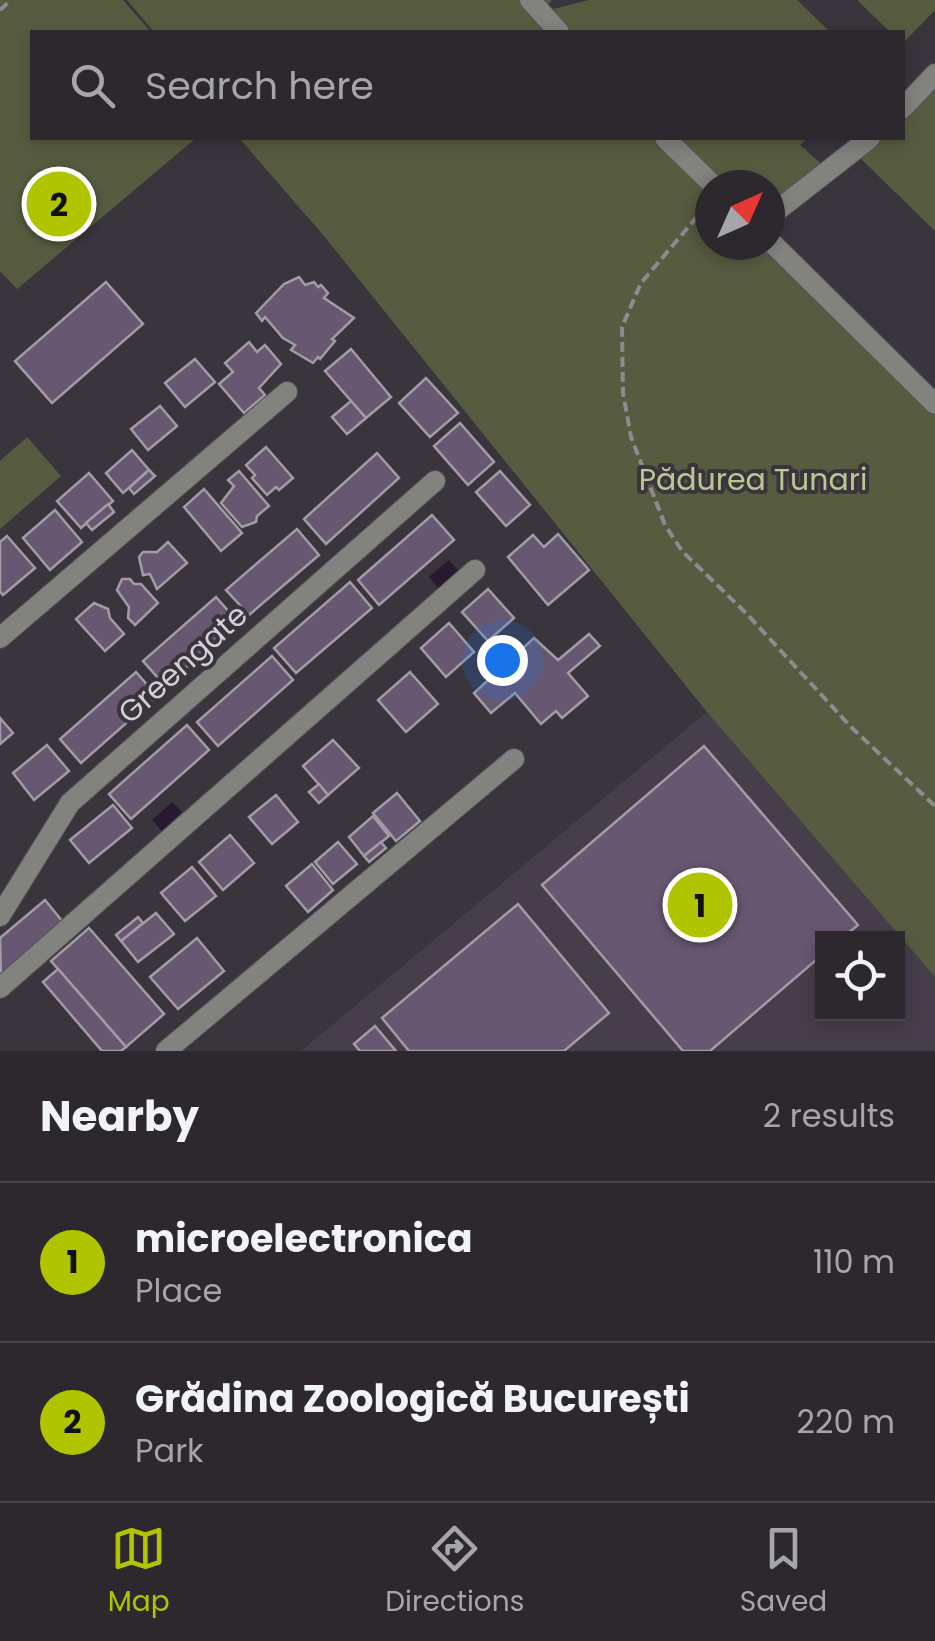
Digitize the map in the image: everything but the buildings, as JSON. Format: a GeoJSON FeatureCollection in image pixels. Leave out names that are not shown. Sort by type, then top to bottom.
{"type":"FeatureCollection","features":[{"type":"Feature","properties":{"kind":"street"},"geometry":{"type":"LineString","coordinates":[[530,0],[557,30]]}},
{"type":"Feature","properties":{"kind":"street"},"geometry":{"type":"LineString","coordinates":[[905,106],[935,74]]}},
{"type":"Feature","properties":{"kind":"street"},"geometry":{"type":"LineString","coordinates":[[668,140],[699,170]]}},
{"type":"Feature","properties":{"kind":"street"},"geometry":{"type":"LineString","coordinates":[[785,204],[867,140]]}},
{"type":"Feature","properties":{"kind":"street"},"geometry":{"type":"LineString","coordinates":[[785,256],[935,404]]}},
{"type":"Feature","properties":{"kind":"street"},"geometry":{"type":"LineString","coordinates":[[0,638],[287,392]]}},
{"type":"Feature","properties":{"kind":"street","name":"Greengate"},"geometry":{"type":"LineString","coordinates":[[0,916],[70,803],[435,480]]}},
{"type":"Feature","properties":{"kind":"street"},"geometry":{"type":"LineString","coordinates":[[0,988],[475,570]]}},
{"type":"Feature","properties":{"kind":"street"},"geometry":{"type":"LineString","coordinates":[[166,1051],[514,759]]}},
{"type":"Feature","properties":{"kind":"path"},"geometry":{"type":"LineString","coordinates":[[0,10],[12,0]]}},
{"type":"Feature","properties":{"kind":"path"},"geometry":{"type":"LineString","coordinates":[[695,218],[641,283],[622,327],[623,392],[631,437],[665,525],[682,551],[746,613],[851,727],[935,806]]}},
{"type":"Feature","properties":{"kind":"shaded area"},"geometry":{"type":"Polygon","coordinates":[[[449,560],[459,571],[439,589],[429,577],[449,560]]]}},
{"type":"Feature","properties":{"kind":"shaded area"},"geometry":{"type":"Polygon","coordinates":[[[707,712],[895,931],[815,931],[815,1021],[905,1021],[905,942],[935,977],[935,1051],[301,1051],[707,712]]]}},
{"type":"Feature","properties":{"kind":"shaded area"},"geometry":{"type":"Polygon","coordinates":[[[172,802],[182,812],[162,831],[152,820],[172,802]]]}},
{"type":"Feature","properties":{"kind":"green space"},"geometry":{"type":"Polygon","coordinates":[[[0,0],[123,0],[149,30],[30,30],[30,140],[194,140],[17,289],[0,271],[0,0]]]}},
{"type":"Feature","properties":{"kind":"green space"},"geometry":{"type":"Polygon","coordinates":[[[127,0],[552,0],[542,12],[589,0],[797,0],[828,30],[152,30],[127,0]]]}},
{"type":"Feature","properties":{"kind":"green space"},"geometry":{"type":"Polygon","coordinates":[[[857,0],[935,0],[935,10],[905,41],[905,30],[888,30],[857,0]]]}},
{"type":"Feature","properties":{"kind":"green space"},"geometry":{"type":"Polygon","coordinates":[[[935,74],[935,231],[853,151],[867,140],[905,140],[905,107],[935,74]]]}},
{"type":"Feature","properties":{"kind":"green space","name":"Pădurea Tunari"},"geometry":{"type":"Polygon","coordinates":[[[241,140],[805,140],[800,145],[828,170],[785,204],[785,170],[695,170],[695,260],[785,259],[935,404],[935,977],[905,942],[905,931],[895,931],[707,712],[324,236],[241,140]]]}},
{"type":"Feature","properties":{"kind":"green space"},"geometry":{"type":"Polygon","coordinates":[[[27,437],[61,476],[0,529],[0,461],[27,437]]]}},
{"type":"Feature","properties":{"kind":"place","name":"Grădina Zoologică București"},"geometry":{"type":"Point","coordinates":[59,204]}},
{"type":"Feature","properties":{"kind":"place","name":"microelectronica"},"geometry":{"type":"Point","coordinates":[700,905]}}]}
